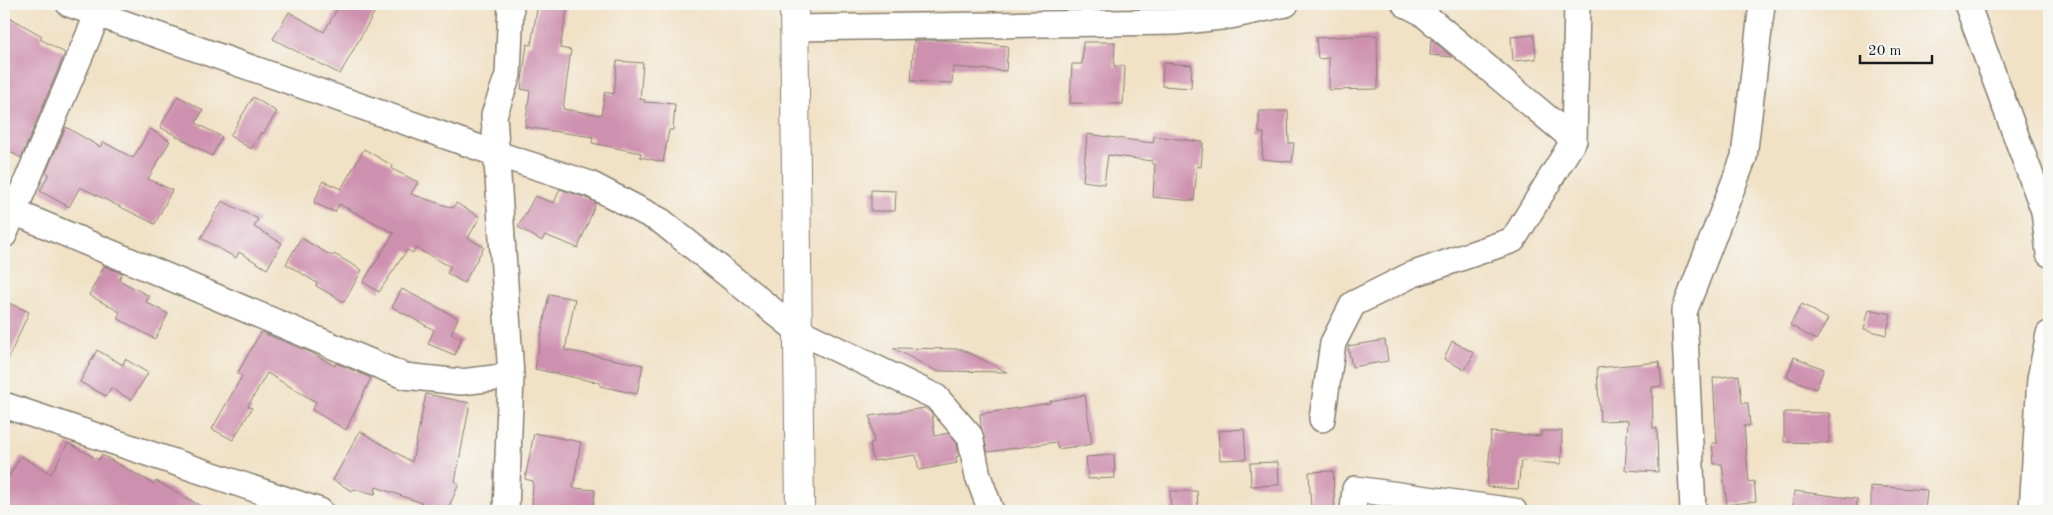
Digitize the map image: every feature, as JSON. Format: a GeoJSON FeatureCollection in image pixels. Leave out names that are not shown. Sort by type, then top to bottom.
{"type":"FeatureCollection","features":[{"type":"Feature","properties":{"kind":"main road"},"geometry":{"type":"LineString","coordinates":[[794,16],[800,511]]}},
{"type":"Feature","properties":{"kind":"street"},"geometry":{"type":"LineString","coordinates":[[69,4],[100,9],[498,154],[590,184],[661,221],[797,330],[936,397],[970,436],[978,476],[991,511]]}},
{"type":"Feature","properties":{"kind":"street"},"geometry":{"type":"LineString","coordinates":[[506,511],[511,376],[494,115],[508,74],[511,4]]}},
{"type":"Feature","properties":{"kind":"street"},"geometry":{"type":"LineString","coordinates":[[794,16],[1057,14],[1175,22],[1230,16],[1286,4]]}},
{"type":"Feature","properties":{"kind":"street"},"geometry":{"type":"LineString","coordinates":[[1405,4],[1421,12],[1574,140]]}},
{"type":"Feature","properties":{"kind":"street"},"geometry":{"type":"LineString","coordinates":[[1322,419],[1333,343],[1353,304],[1411,275],[1513,240],[1574,140],[1577,4]]}},
{"type":"Feature","properties":{"kind":"street"},"geometry":{"type":"LineString","coordinates":[[1693,511],[1684,312],[1744,158],[1762,4]]}},
{"type":"Feature","properties":{"kind":"street"},"geometry":{"type":"LineString","coordinates":[[1968,4],[2044,210],[2049,254]]}},
{"type":"Feature","properties":{"kind":"street"},"geometry":{"type":"LineString","coordinates":[[4,235],[100,9]]}},
{"type":"Feature","properties":{"kind":"street"},"geometry":{"type":"LineString","coordinates":[[14,212],[404,376],[461,382],[511,376]]}},
{"type":"Feature","properties":{"kind":"street"},"geometry":{"type":"LineString","coordinates":[[2032,511],[2040,379],[2049,334]]}},
{"type":"Feature","properties":{"kind":"street"},"geometry":{"type":"LineString","coordinates":[[4,405],[320,511]]}},
{"type":"Feature","properties":{"kind":"street"},"geometry":{"type":"LineString","coordinates":[[1353,511],[1355,489],[1514,511]]}},
{"type":"Feature","properties":{"kind":"building"},"geometry":{"type":"Polygon","coordinates":[[[340,4],[379,4],[340,74],[273,39],[289,12],[324,32],[340,4]]]}},
{"type":"Feature","properties":{"kind":"building"},"geometry":{"type":"Polygon","coordinates":[[[538,4],[568,4],[560,48],[571,50],[563,109],[601,115],[605,92],[614,94],[617,61],[643,63],[640,99],[645,100],[644,102],[675,104],[673,130],[669,130],[663,162],[640,157],[641,153],[592,143],[593,137],[525,127],[530,91],[521,89],[527,44],[531,45],[538,4]]]}},
{"type":"Feature","properties":{"kind":"building"},"geometry":{"type":"Polygon","coordinates":[[[4,14],[42,36],[40,39],[65,53],[21,158],[4,148],[4,14]]]}},
{"type":"Feature","properties":{"kind":"building"},"geometry":{"type":"Polygon","coordinates":[[[1377,35],[1378,89],[1329,90],[1329,58],[1318,59],[1316,38],[1377,35]]]}},
{"type":"Feature","properties":{"kind":"building"},"geometry":{"type":"Polygon","coordinates":[[[1534,35],[1536,59],[1513,61],[1511,37],[1534,35]]]}},
{"type":"Feature","properties":{"kind":"building"},"geometry":{"type":"Polygon","coordinates":[[[1431,39],[1452,57],[1430,55],[1431,39]]]}},
{"type":"Feature","properties":{"kind":"building"},"geometry":{"type":"Polygon","coordinates":[[[914,40],[939,40],[1008,46],[1006,71],[953,67],[952,83],[911,81],[914,40]]]}},
{"type":"Feature","properties":{"kind":"building"},"geometry":{"type":"Polygon","coordinates":[[[1083,42],[1115,42],[1114,66],[1125,66],[1123,104],[1070,103],[1072,64],[1082,64],[1083,42]]]}},
{"type":"Feature","properties":{"kind":"building"},"geometry":{"type":"Polygon","coordinates":[[[1163,63],[1192,65],[1191,88],[1162,86],[1163,63]]]}},
{"type":"Feature","properties":{"kind":"building"},"geometry":{"type":"Polygon","coordinates":[[[178,96],[203,110],[196,123],[222,137],[212,156],[160,127],[178,96]]]}},
{"type":"Feature","properties":{"kind":"building"},"geometry":{"type":"Polygon","coordinates":[[[253,97],[277,112],[263,134],[261,132],[251,149],[230,136],[253,97]]]}},
{"type":"Feature","properties":{"kind":"building"},"geometry":{"type":"Polygon","coordinates":[[[1259,111],[1288,111],[1289,143],[1294,143],[1292,162],[1262,159],[1264,133],[1259,133],[1259,111]]]}},
{"type":"Feature","properties":{"kind":"building"},"geometry":{"type":"Polygon","coordinates":[[[66,127],[100,147],[103,142],[133,158],[150,129],[170,141],[148,179],[172,190],[155,224],[80,187],[69,207],[40,191],[49,174],[46,172],[66,127]]]}},
{"type":"Feature","properties":{"kind":"building"},"geometry":{"type":"Polygon","coordinates":[[[1087,134],[1153,143],[1154,136],[1203,142],[1201,167],[1197,166],[1194,201],[1153,197],[1155,164],[1152,164],[1152,161],[1108,155],[1104,184],[1083,181],[1087,134]]]}},
{"type":"Feature","properties":{"kind":"building"},"geometry":{"type":"Polygon","coordinates":[[[364,149],[393,166],[392,169],[418,182],[411,194],[453,208],[456,203],[480,217],[468,238],[484,247],[464,283],[447,273],[451,267],[416,248],[413,253],[407,250],[379,292],[363,282],[394,233],[339,204],[335,212],[314,203],[323,181],[341,189],[364,149]]]}},
{"type":"Feature","properties":{"kind":"building"},"geometry":{"type":"Polygon","coordinates":[[[560,189],[596,203],[578,248],[545,235],[542,241],[518,227],[535,196],[554,203],[560,189]]]}},
{"type":"Feature","properties":{"kind":"building"},"geometry":{"type":"Polygon","coordinates":[[[871,190],[896,191],[895,211],[871,211],[871,190]]]}},
{"type":"Feature","properties":{"kind":"building"},"geometry":{"type":"Polygon","coordinates":[[[222,201],[258,219],[254,227],[282,243],[267,269],[239,252],[236,258],[201,238],[222,201]]]}},
{"type":"Feature","properties":{"kind":"building"},"geometry":{"type":"Polygon","coordinates":[[[301,238],[332,256],[334,254],[362,270],[344,302],[316,286],[317,283],[286,264],[301,238]]]}},
{"type":"Feature","properties":{"kind":"building"},"geometry":{"type":"Polygon","coordinates":[[[104,266],[122,273],[119,280],[149,296],[146,302],[168,314],[155,339],[117,318],[120,312],[89,295],[104,266]]]}},
{"type":"Feature","properties":{"kind":"building"},"geometry":{"type":"Polygon","coordinates":[[[402,289],[458,318],[451,334],[462,338],[455,355],[428,344],[434,330],[392,307],[402,289]]]}},
{"type":"Feature","properties":{"kind":"building"},"geometry":{"type":"Polygon","coordinates":[[[549,294],[575,299],[565,350],[643,365],[637,394],[600,386],[600,383],[535,369],[549,294]]]}},
{"type":"Feature","properties":{"kind":"building"},"geometry":{"type":"Polygon","coordinates":[[[4,301],[29,312],[4,368],[4,301]]]}},
{"type":"Feature","properties":{"kind":"building"},"geometry":{"type":"Polygon","coordinates":[[[1802,304],[1828,319],[1816,340],[1790,325],[1802,304]]]}},
{"type":"Feature","properties":{"kind":"building"},"geometry":{"type":"Polygon","coordinates":[[[1869,309],[1891,314],[1886,335],[1864,329],[1869,309]]]}},
{"type":"Feature","properties":{"kind":"building"},"geometry":{"type":"Polygon","coordinates":[[[261,332],[310,352],[335,366],[336,363],[371,378],[346,430],[312,410],[316,402],[267,373],[248,406],[252,408],[233,440],[212,429],[242,376],[237,374],[261,332]]]}},
{"type":"Feature","properties":{"kind":"building"},"geometry":{"type":"Polygon","coordinates":[[[1385,340],[1388,361],[1352,367],[1348,346],[1385,340]]]}},
{"type":"Feature","properties":{"kind":"building"},"geometry":{"type":"Polygon","coordinates":[[[1452,341],[1474,353],[1465,370],[1444,359],[1452,341]]]}},
{"type":"Feature","properties":{"kind":"building"},"geometry":{"type":"Polygon","coordinates":[[[893,348],[961,349],[1007,372],[936,371],[893,348]]]}},
{"type":"Feature","properties":{"kind":"building"},"geometry":{"type":"Polygon","coordinates":[[[97,350],[123,365],[125,359],[148,373],[131,400],[111,388],[106,396],[80,382],[97,350]]]}},
{"type":"Feature","properties":{"kind":"building"},"geometry":{"type":"Polygon","coordinates":[[[1794,357],[1824,369],[1816,389],[1787,377],[1794,357]]]}},
{"type":"Feature","properties":{"kind":"building"},"geometry":{"type":"Polygon","coordinates":[[[1659,362],[1662,386],[1652,387],[1653,428],[1657,428],[1658,472],[1625,470],[1628,420],[1600,421],[1597,368],[1659,362]]]}},
{"type":"Feature","properties":{"kind":"building"},"geometry":{"type":"Polygon","coordinates":[[[1739,375],[1742,403],[1748,403],[1750,426],[1744,426],[1749,482],[1754,481],[1756,501],[1727,505],[1722,464],[1714,464],[1712,443],[1717,443],[1713,378],[1739,375]]]}},
{"type":"Feature","properties":{"kind":"building"},"geometry":{"type":"Polygon","coordinates":[[[426,394],[470,403],[455,482],[459,484],[447,511],[421,511],[422,503],[376,487],[375,494],[354,489],[352,491],[333,480],[360,431],[412,462],[426,394]]]}},
{"type":"Feature","properties":{"kind":"building"},"geometry":{"type":"Polygon","coordinates":[[[1085,395],[1092,444],[1058,449],[1056,442],[988,452],[981,427],[980,414],[1050,403],[1050,401],[1085,395]]]}},
{"type":"Feature","properties":{"kind":"building"},"geometry":{"type":"Polygon","coordinates":[[[925,408],[932,414],[935,436],[948,433],[957,443],[959,456],[956,457],[957,463],[919,470],[916,455],[873,461],[870,443],[874,442],[870,416],[925,408]]]}},
{"type":"Feature","properties":{"kind":"building"},"geometry":{"type":"Polygon","coordinates":[[[1784,412],[1829,413],[1829,443],[1784,442],[1784,412]]]}},
{"type":"Feature","properties":{"kind":"building"},"geometry":{"type":"Polygon","coordinates":[[[1244,429],[1246,459],[1220,460],[1218,431],[1244,429]]]}},
{"type":"Feature","properties":{"kind":"building"},"geometry":{"type":"Polygon","coordinates":[[[1541,431],[1562,431],[1561,464],[1521,461],[1518,489],[1487,487],[1491,432],[1541,436],[1541,431]]]}},
{"type":"Feature","properties":{"kind":"building"},"geometry":{"type":"Polygon","coordinates":[[[534,433],[581,442],[573,488],[595,490],[593,511],[532,507],[533,481],[525,479],[534,433]]]}},
{"type":"Feature","properties":{"kind":"building"},"geometry":{"type":"Polygon","coordinates":[[[68,443],[99,460],[102,455],[154,484],[156,481],[210,511],[4,511],[4,485],[21,456],[51,474],[68,443]]]}},
{"type":"Feature","properties":{"kind":"building"},"geometry":{"type":"Polygon","coordinates":[[[1114,455],[1115,478],[1088,479],[1086,457],[1114,455]]]}},
{"type":"Feature","properties":{"kind":"building"},"geometry":{"type":"Polygon","coordinates":[[[1278,462],[1279,485],[1251,486],[1250,463],[1278,462]]]}},
{"type":"Feature","properties":{"kind":"building"},"geometry":{"type":"Polygon","coordinates":[[[1333,471],[1335,511],[1311,511],[1309,472],[1333,471]]]}},
{"type":"Feature","properties":{"kind":"building"},"geometry":{"type":"Polygon","coordinates":[[[1871,486],[1927,490],[1925,511],[1871,511],[1871,486]]]}},
{"type":"Feature","properties":{"kind":"building"},"geometry":{"type":"Polygon","coordinates":[[[1170,491],[1197,491],[1198,511],[1171,511],[1170,491]]]}},
{"type":"Feature","properties":{"kind":"building"},"geometry":{"type":"Polygon","coordinates":[[[1794,491],[1857,499],[1856,511],[1792,510],[1794,491]]]}}]}
